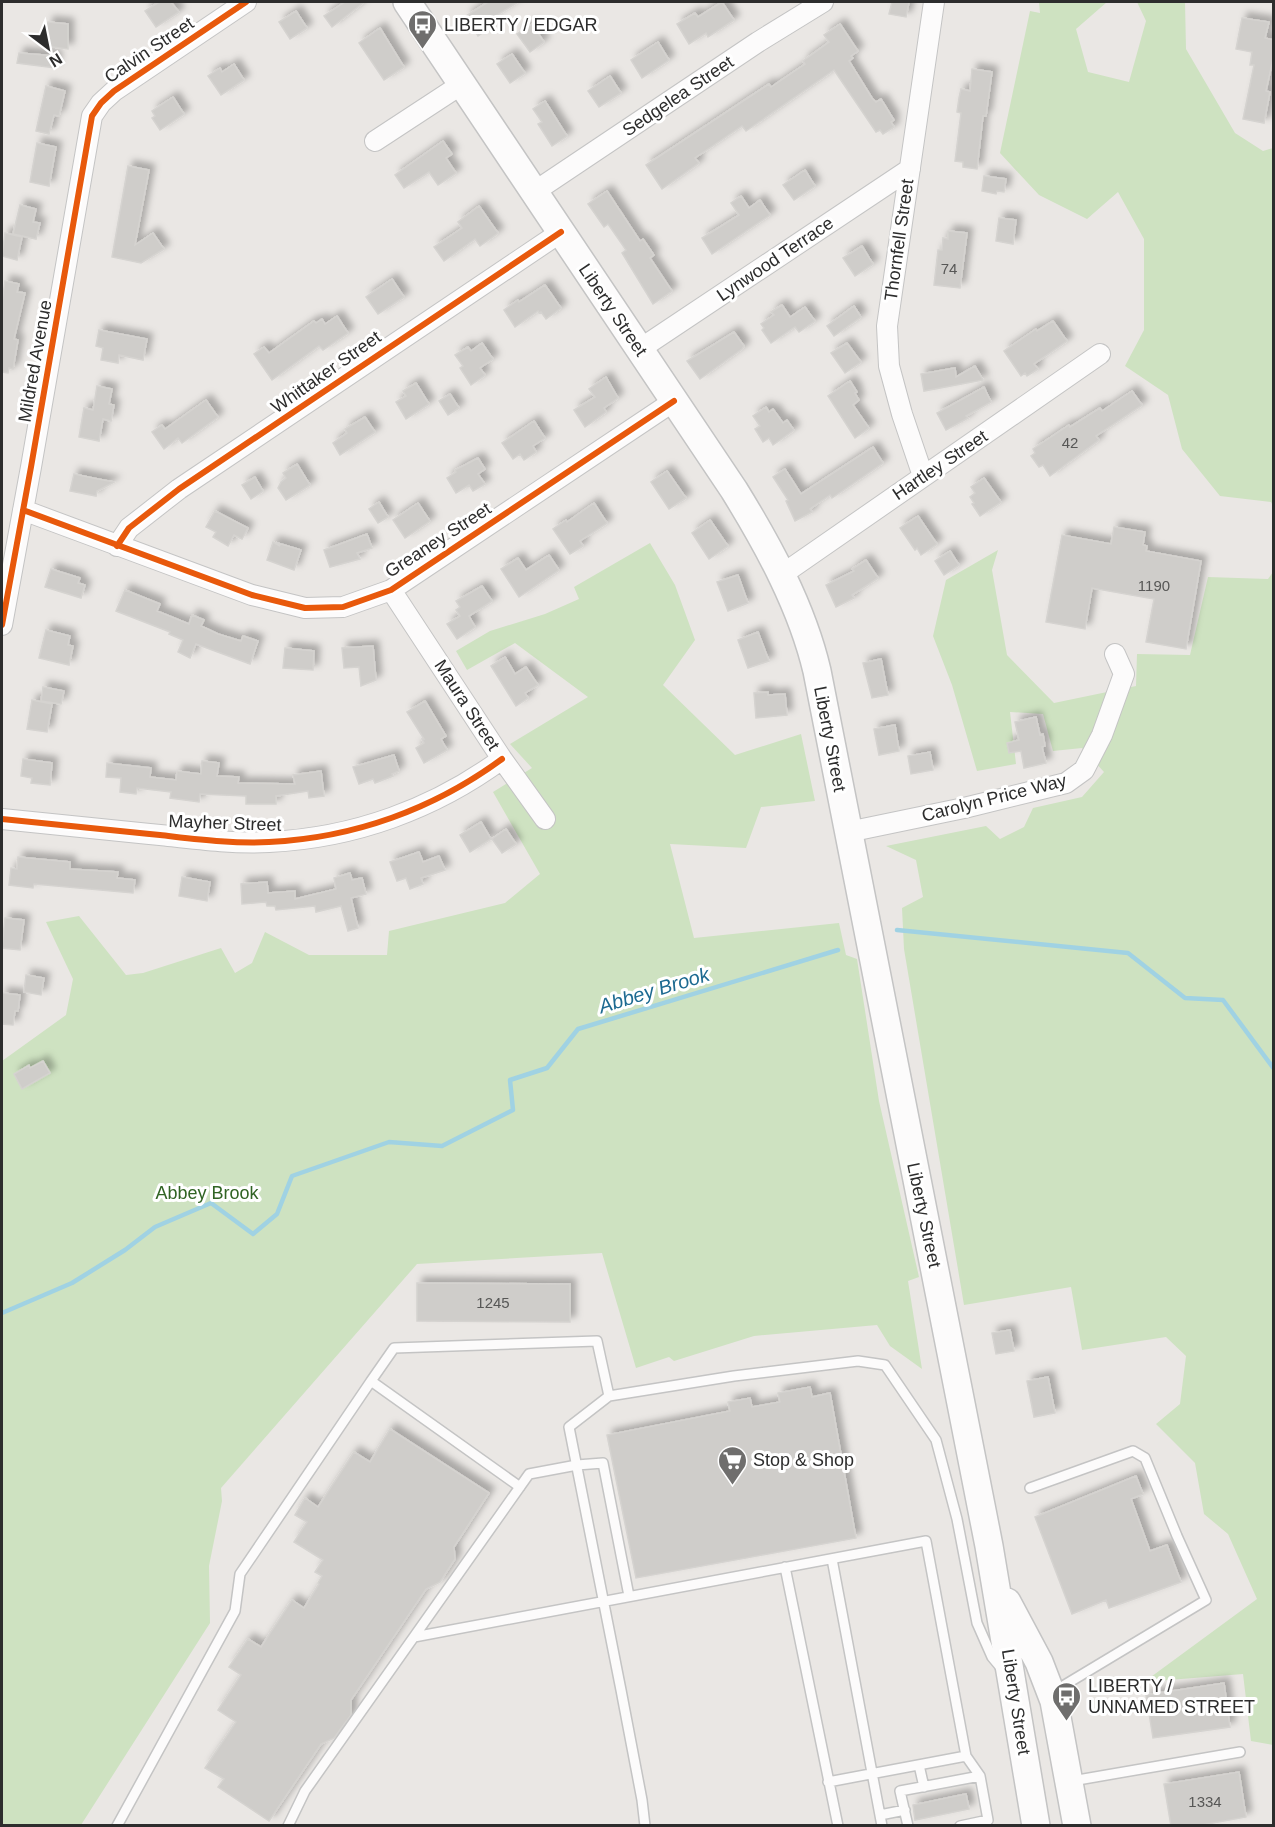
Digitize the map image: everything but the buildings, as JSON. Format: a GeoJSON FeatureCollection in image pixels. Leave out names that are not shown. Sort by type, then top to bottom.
{"type":"FeatureCollection","features":[{"type":"Feature","properties":{"kind":"main road","name":"Liberty Street"},"geometry":{"type":"LineString","coordinates":[[415,5],[462,84],[751,518],[804,628],[813,655],[947,1326],[995,1580],[1036,1826]]}},
{"type":"Feature","properties":{"kind":"main road","name":"Liberty Street"},"geometry":{"type":"LineString","coordinates":[[995,1580],[1039,1662],[1051,1694],[1077,1826]]}},
{"type":"Feature","properties":{"kind":"street","name":"Calvin Street"},"geometry":{"type":"LineString","coordinates":[[101,103],[114,91],[246,2]]}},
{"type":"Feature","properties":{"kind":"street","name":"Sedgelea Street"},"geometry":{"type":"LineString","coordinates":[[534,192],[758,42],[823,2]]}},
{"type":"Feature","properties":{"kind":"street","name":"Thornfell Street"},"geometry":{"type":"LineString","coordinates":[[923,476],[889,366],[887,326],[934,2]]}},
{"type":"Feature","properties":{"kind":"street"},"geometry":{"type":"LineString","coordinates":[[375,141],[462,84]]}},
{"type":"Feature","properties":{"kind":"street","name":"Mildred Avenue"},"geometry":{"type":"LineString","coordinates":[[2,617],[93,116],[101,103]]}},
{"type":"Feature","properties":{"kind":"street","name":"Lynwood Terrace"},"geometry":{"type":"LineString","coordinates":[[639,349],[910,169]]}},
{"type":"Feature","properties":{"kind":"street","name":"Whittaker Street"},"geometry":{"type":"LineString","coordinates":[[117,546],[129,528],[179,489],[561,232]]}},
{"type":"Feature","properties":{"kind":"street","name":"Hartley Street"},"geometry":{"type":"LineString","coordinates":[[780,576],[1100,354]]}},
{"type":"Feature","properties":{"kind":"street","name":"Greaney Street"},"geometry":{"type":"LineString","coordinates":[[23,510],[252,595],[305,608],[343,607],[391,590],[674,400]]}},
{"type":"Feature","properties":{"kind":"street","name":"Maura Street"},"geometry":{"type":"LineString","coordinates":[[391,590],[502,759],[545,819]]}},
{"type":"Feature","properties":{"kind":"street","name":"Carolyn Price Way"},"geometry":{"type":"LineString","coordinates":[[848,832],[964,808],[1066,783],[1084,770],[1102,735],[1124,674],[1115,654]]}},
{"type":"Feature","properties":{"kind":"street","name":"Mayher Street"},"geometry":{"type":"LineString","coordinates":[[2,819],[221,841],[268,842],[306,839],[361,828],[412,811],[445,795],[502,759]]}},
{"type":"Feature","properties":{"kind":"lane"},"geometry":{"type":"LineString","coordinates":[[117,1826],[235,1611],[240,1574],[394,1348],[597,1341],[609,1396]]}},
{"type":"Feature","properties":{"kind":"lane"},"geometry":{"type":"LineString","coordinates":[[645,1826],[642,1800],[569,1427],[609,1396],[734,1376],[858,1361],[885,1365],[936,1440],[957,1519],[978,1623],[992,1658],[1012,1681]]}},
{"type":"Feature","properties":{"kind":"lane"},"geometry":{"type":"LineString","coordinates":[[371,1381],[520,1487]]}},
{"type":"Feature","properties":{"kind":"lane"},"geometry":{"type":"LineString","coordinates":[[1030,1488],[1133,1451],[1145,1458],[1206,1600],[1051,1694]]}},
{"type":"Feature","properties":{"kind":"lane"},"geometry":{"type":"LineString","coordinates":[[288,1826],[305,1791],[529,1474],[577,1465],[603,1463],[629,1596]]}},
{"type":"Feature","properties":{"kind":"lane"},"geometry":{"type":"LineString","coordinates":[[414,1637],[926,1541],[966,1756],[980,1776],[988,1820],[960,1826]]}},
{"type":"Feature","properties":{"kind":"lane"},"geometry":{"type":"LineString","coordinates":[[832,1559],[882,1826]]}},
{"type":"Feature","properties":{"kind":"lane"},"geometry":{"type":"LineString","coordinates":[[785,1568],[838,1826]]}},
{"type":"Feature","properties":{"kind":"lane"},"geometry":{"type":"LineString","coordinates":[[1070,1782],[1240,1752]]}},
{"type":"Feature","properties":{"kind":"lane"},"geometry":{"type":"LineString","coordinates":[[828,1782],[966,1756]]}},
{"type":"Feature","properties":{"kind":"lane"},"geometry":{"type":"LineString","coordinates":[[919,1765],[924,1787]]}},
{"type":"Feature","properties":{"kind":"lane"},"geometry":{"type":"LineString","coordinates":[[908,1826],[900,1791],[980,1776]]}},
{"type":"Feature","properties":{"kind":"lane"},"geometry":{"type":"LineString","coordinates":[[880,1815],[904,1810]]}},
{"type":"Feature","properties":{"kind":"green space"},"geometry":{"type":"Polygon","coordinates":[[[1039,2],[1107,2],[1076,29],[1088,72],[1129,82],[1146,21],[1137,2],[1185,2],[1186,49],[1235,133],[1263,151],[1273,148],[1273,506],[1271,502],[1220,496],[1182,449],[1168,395],[1125,366],[1144,330],[1144,239],[1118,192],[1087,219],[1039,195],[1000,153],[1030,11],[1040,13],[1039,2]]]}},
{"type":"Feature","properties":{"kind":"green space","name":"Abbey Brook"},"geometry":{"type":"Polygon","coordinates":[[[650,543],[675,585],[695,640],[663,685],[735,755],[801,734],[815,801],[761,807],[746,848],[670,844],[694,938],[839,923],[846,955],[857,959],[879,1101],[919,1277],[908,1281],[922,1369],[890,1346],[877,1325],[754,1336],[674,1361],[669,1357],[636,1368],[602,1253],[417,1264],[221,1488],[222,1501],[209,1566],[210,1623],[81,1825],[2,1825],[2,1061],[66,1015],[73,979],[46,922],[79,916],[126,975],[143,973],[221,948],[235,973],[252,963],[265,932],[309,955],[387,955],[389,931],[505,903],[540,874],[493,792],[532,768],[510,744],[588,697],[515,643],[467,670],[456,651],[490,631],[545,614],[579,599],[574,587],[650,543]]]}},
{"type":"Feature","properties":{"kind":"green space"},"geometry":{"type":"Polygon","coordinates":[[[998,550],[992,570],[1007,655],[1054,703],[1136,686],[1137,654],[1190,655],[1208,577],[1268,579],[1273,572],[1273,1745],[1251,1741],[1243,1674],[1144,1682],[1257,1599],[1228,1534],[1204,1514],[1195,1463],[1156,1424],[1180,1404],[1186,1356],[1166,1337],[1082,1350],[1071,1287],[964,1305],[904,949],[902,908],[923,897],[916,860],[886,846],[986,826],[1000,839],[1024,827],[1033,808],[1082,797],[1104,772],[1082,748],[1053,751],[1043,714],[1010,712],[1016,764],[977,771],[952,685],[933,636],[946,580],[998,550]]]}},
{"type":"Feature","properties":{"kind":"waterway","name":"Abbey Brook"},"geometry":{"type":"LineString","coordinates":[[897,930],[1128,953],[1185,998],[1223,1000],[1274,1069]]}},
{"type":"Feature","properties":{"kind":"waterway","name":"Abbey Brook"},"geometry":{"type":"LineString","coordinates":[[2,1313],[72,1283],[125,1250],[155,1227],[211,1203],[253,1234],[277,1214],[292,1176],[389,1142],[442,1146],[513,1110],[510,1080],[547,1068],[578,1029],[838,950]]}},
{"type":"Feature","properties":{"kind":"cycle path"},"geometry":{"type":"LineString","coordinates":[[2,625],[92,116],[101,103],[114,91],[246,2]]}},
{"type":"Feature","properties":{"kind":"cycle path"},"geometry":{"type":"LineString","coordinates":[[117,546],[129,528],[179,489],[561,232]]}},
{"type":"Feature","properties":{"kind":"cycle path"},"geometry":{"type":"LineString","coordinates":[[23,510],[252,595],[305,608],[343,607],[391,590],[674,401]]}},
{"type":"Feature","properties":{"kind":"cycle path"},"geometry":{"type":"LineString","coordinates":[[2,819],[228,842],[301,839],[332,834],[392,818],[449,792],[502,759]]}},
{"type":"Feature","properties":{"kind":"place","name":"LIBERTY / EDGAR"},"geometry":{"type":"Point","coordinates":[423,50]}},
{"type":"Feature","properties":{"kind":"place","name":"Stop & Shop"},"geometry":{"type":"Point","coordinates":[732,1486]}},
{"type":"Feature","properties":{"kind":"place","name":"LIBERTY / UNNAMED STREET"},"geometry":{"type":"Point","coordinates":[1067,1722]}}]}
